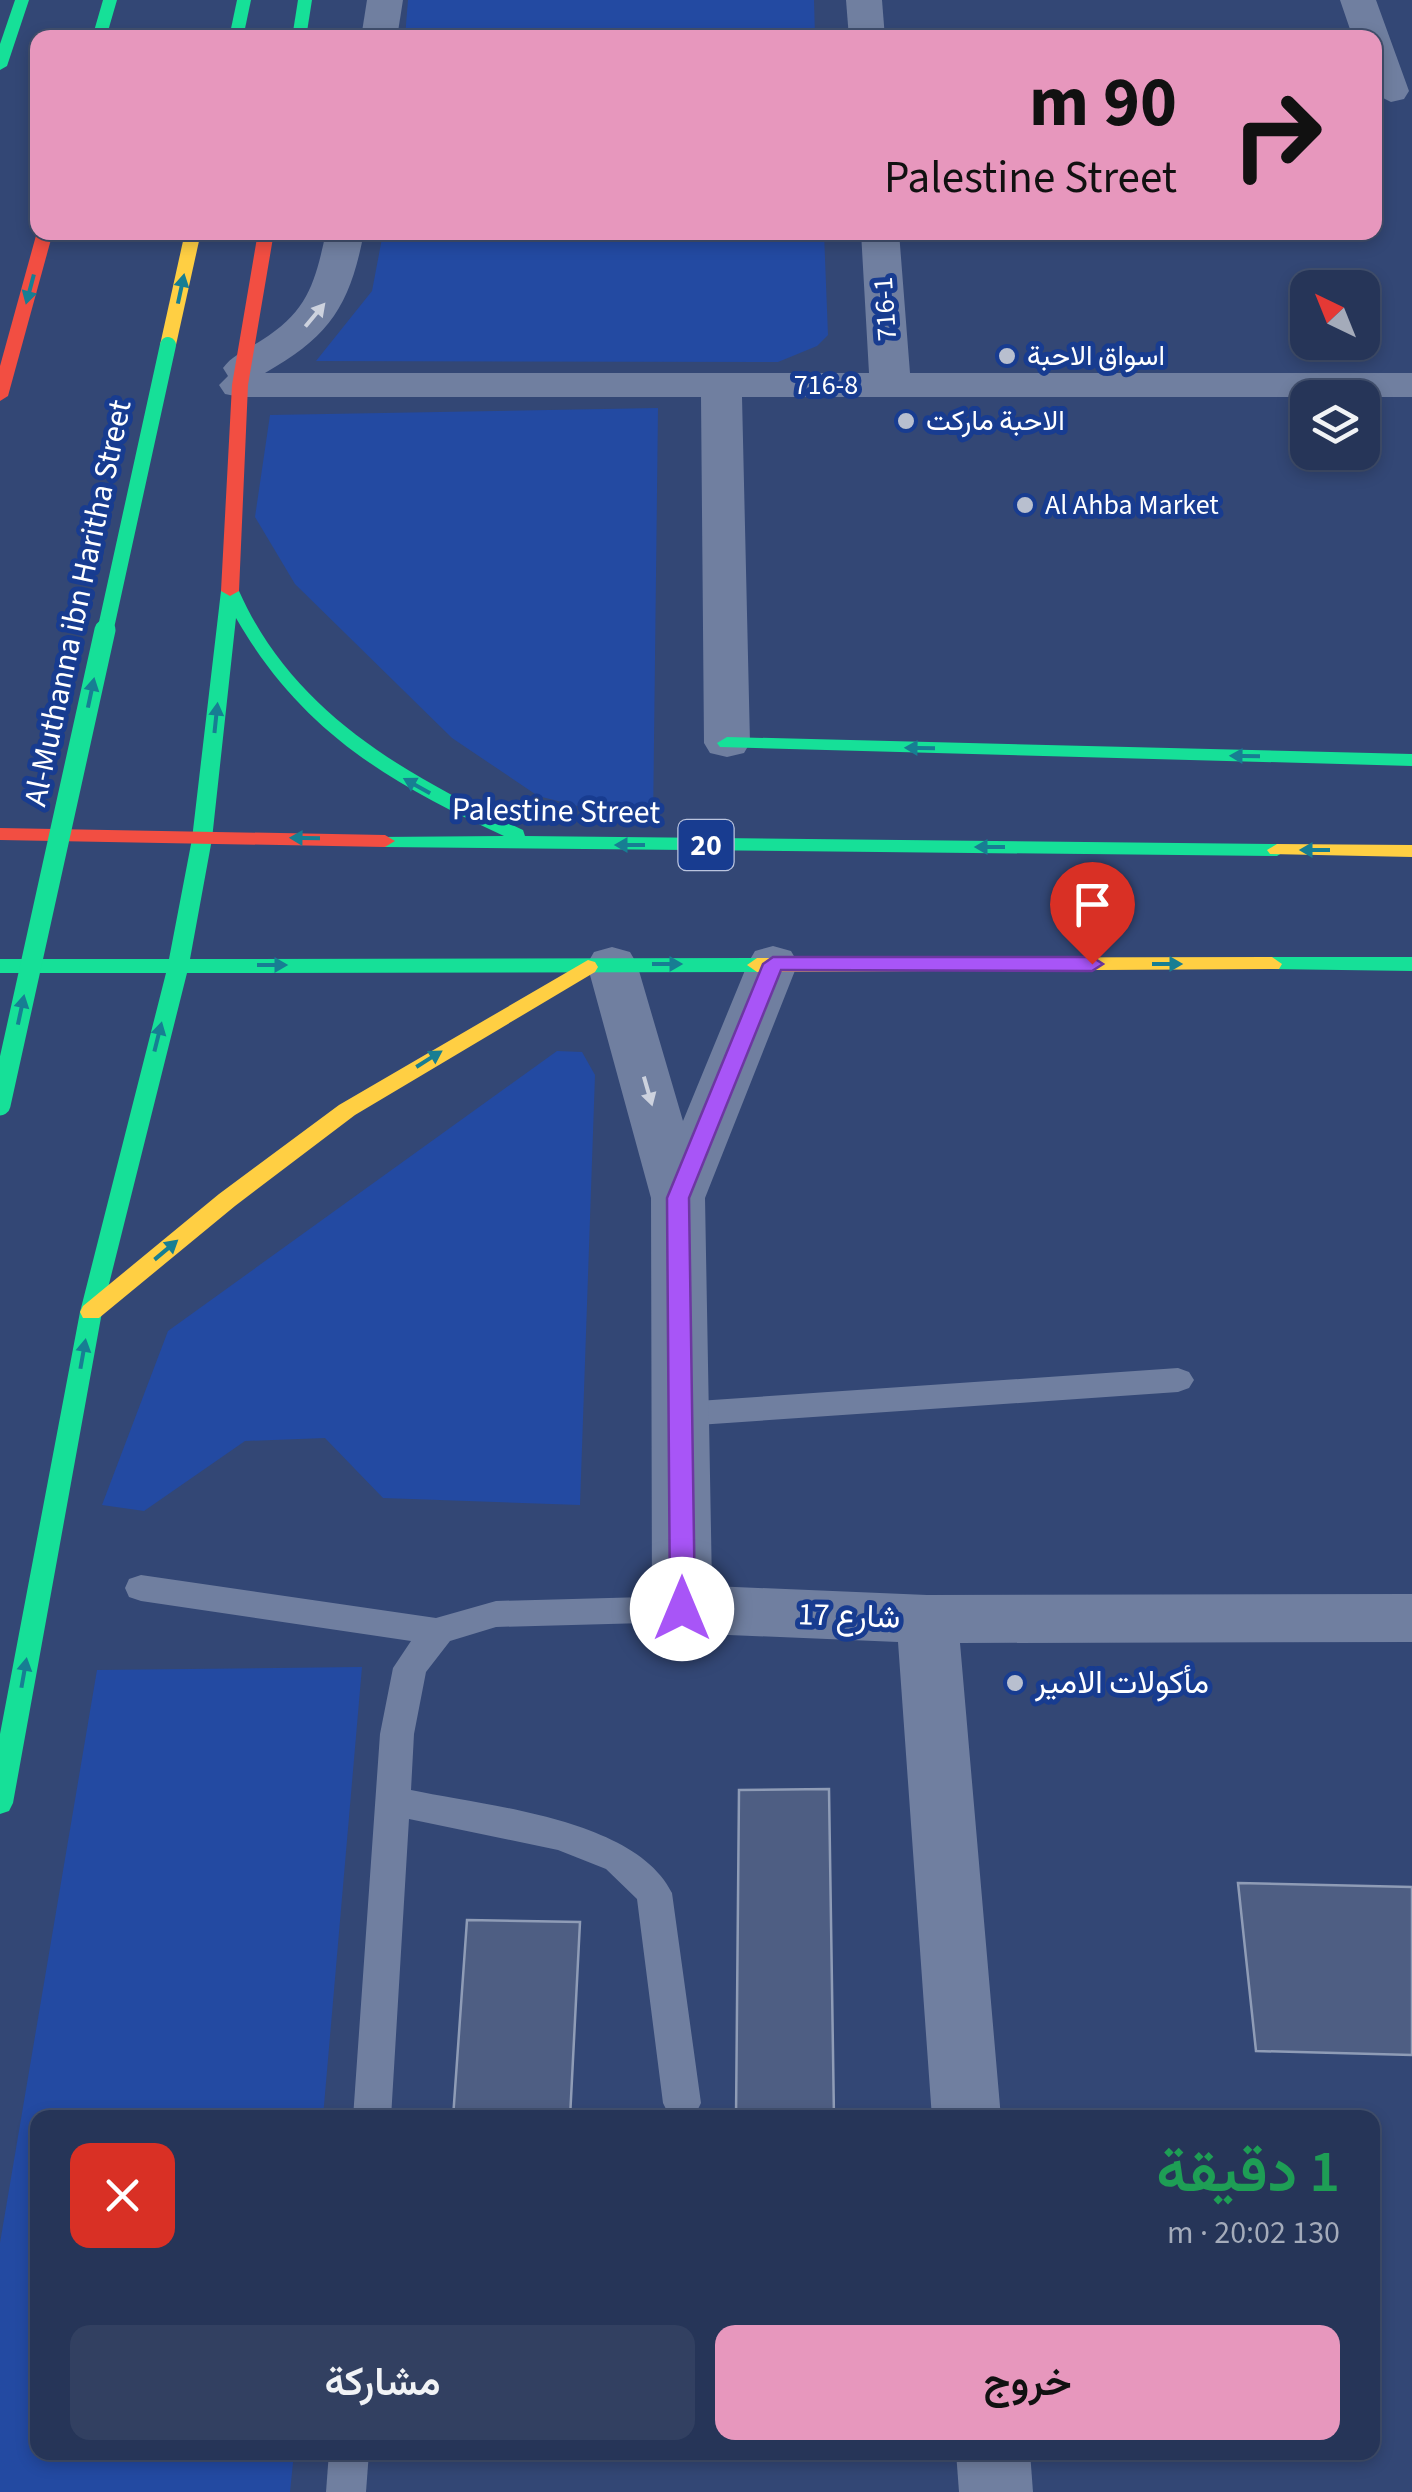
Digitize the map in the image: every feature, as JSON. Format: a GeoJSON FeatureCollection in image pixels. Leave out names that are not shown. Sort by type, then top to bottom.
{"type":"FeatureCollection","features":[{"type":"Feature","properties":{"kind":"main road"},"geometry":{"type":"LineString","coordinates":[[0,66],[22,0]]}},
{"type":"Feature","properties":{"kind":"main road"},"geometry":{"type":"LineString","coordinates":[[101,30],[110,0]]}},
{"type":"Feature","properties":{"kind":"main road"},"geometry":{"type":"LineString","coordinates":[[238,30],[244,0]]}},
{"type":"Feature","properties":{"kind":"main road"},"geometry":{"type":"LineString","coordinates":[[299,30],[305,0]]}},
{"type":"Feature","properties":{"kind":"main road"},"geometry":{"type":"LineString","coordinates":[[0,396],[43,240]]}},
{"type":"Feature","properties":{"kind":"main road","name":"Al-Muthanna ibn Haritha Street"},"geometry":{"type":"LineString","coordinates":[[0,1105],[191,240]]}},
{"type":"Feature","properties":{"kind":"main road"},"geometry":{"type":"LineString","coordinates":[[0,1804],[91,1312],[178,966],[202,839],[230,592],[242,376],[265,240]]}},
{"type":"Feature","properties":{"kind":"main road"},"geometry":{"type":"LineString","coordinates":[[230,592],[286,681],[328,724],[374,762],[536,844]]}},
{"type":"Feature","properties":{"kind":"main road"},"geometry":{"type":"LineString","coordinates":[[727,743],[1412,760]]}},
{"type":"Feature","properties":{"kind":"main road","name":"Palestine Street"},"geometry":{"type":"LineString","coordinates":[[0,834],[536,844],[1412,850]]}},
{"type":"Feature","properties":{"kind":"main road"},"geometry":{"type":"LineString","coordinates":[[91,1312],[227,1200],[347,1110],[603,964]]}},
{"type":"Feature","properties":{"kind":"main road"},"geometry":{"type":"LineString","coordinates":[[0,966],[1412,964]]}},
{"type":"Feature","properties":{"kind":"street"},"geometry":{"type":"LineString","coordinates":[[380,30],[385,0]]}},
{"type":"Feature","properties":{"kind":"street"},"geometry":{"type":"LineString","coordinates":[[864,0],[866,30]]}},
{"type":"Feature","properties":{"kind":"street"},"geometry":{"type":"LineString","coordinates":[[1358,0],[1369,30]]}},
{"type":"Feature","properties":{"kind":"street"},"geometry":{"type":"LineString","coordinates":[[1382,64],[1393,92]]}},
{"type":"Feature","properties":{"kind":"street"},"geometry":{"type":"LineString","coordinates":[[242,376],[314,320],[333,292],[343,240]]}},
{"type":"Feature","properties":{"kind":"street","name":"716-1"},"geometry":{"type":"LineString","coordinates":[[881,240],[890,385]]}},
{"type":"Feature","properties":{"kind":"street","name":"716-8"},"geometry":{"type":"LineString","coordinates":[[242,376],[721,385],[1412,385]]}},
{"type":"Feature","properties":{"kind":"street"},"geometry":{"type":"LineString","coordinates":[[721,385],[727,743]]}},
{"type":"Feature","properties":{"kind":"street"},"geometry":{"type":"LineString","coordinates":[[603,964],[678,1198],[682,1609]]}},
{"type":"Feature","properties":{"kind":"street"},"geometry":{"type":"LineString","coordinates":[[678,1198],[773,964]]}},
{"type":"Feature","properties":{"kind":"street","name":"شارع 17"},"geometry":{"type":"LineString","coordinates":[[682,1609],[928,1619],[966,2110]]}},
{"type":"Feature","properties":{"kind":"street"},"geometry":{"type":"LineString","coordinates":[[928,1619],[1412,1618]]}},
{"type":"Feature","properties":{"kind":"street"},"geometry":{"type":"LineString","coordinates":[[994,2460],[996,2492]]}},
{"type":"Feature","properties":{"kind":"lane"},"geometry":{"type":"LineString","coordinates":[[683,1414],[1178,1380]]}},
{"type":"Feature","properties":{"kind":"lane"},"geometry":{"type":"LineString","coordinates":[[141,1588],[438,1632]]}},
{"type":"Feature","properties":{"kind":"lane"},"geometry":{"type":"LineString","coordinates":[[373,2110],[397,1734],[410,1668],[438,1632],[465,1620],[496,1614],[682,1609]]}},
{"type":"Feature","properties":{"kind":"lane"},"geometry":{"type":"LineString","coordinates":[[394,1800],[560,1836],[618,1858],[654,1893],[682,2103]]}},
{"type":"Feature","properties":{"kind":"lane"},"geometry":{"type":"LineString","coordinates":[[346,2492],[348,2460]]}},
{"type":"Feature","properties":{"kind":"shaded area"},"geometry":{"type":"Polygon","coordinates":[[[408,0],[814,0],[815,30],[406,30],[408,0]]]}},
{"type":"Feature","properties":{"kind":"shaded area"},"geometry":{"type":"Polygon","coordinates":[[[382,240],[824,240],[828,335],[817,346],[778,362],[316,361],[372,291],[382,240]]]}},
{"type":"Feature","properties":{"kind":"shaded area"},"geometry":{"type":"Polygon","coordinates":[[[658,408],[653,825],[538,796],[452,738],[295,584],[255,517],[270,415],[658,408]]]}},
{"type":"Feature","properties":{"kind":"shaded area"},"geometry":{"type":"Polygon","coordinates":[[[557,1051],[582,1052],[595,1075],[580,1505],[383,1498],[325,1438],[245,1441],[144,1511],[102,1505],[168,1331],[557,1051]]]}},
{"type":"Feature","properties":{"kind":"shaded area"},"geometry":{"type":"Polygon","coordinates":[[[362,1667],[324,2110],[30,2110],[30,2460],[293,2460],[290,2492],[0,2492],[0,2243],[97,1670],[362,1667]]]}},
{"type":"Feature","properties":{"kind":"building"},"geometry":{"type":"Polygon","coordinates":[[[829,1789],[834,2110],[736,2110],[739,1790],[829,1789]]]}},
{"type":"Feature","properties":{"kind":"building"},"geometry":{"type":"Polygon","coordinates":[[[1238,1883],[1412,1887],[1412,2055],[1256,2051],[1238,1883]]]}},
{"type":"Feature","properties":{"kind":"building"},"geometry":{"type":"Polygon","coordinates":[[[467,1920],[580,1922],[570,2110],[454,2110],[467,1920]]]}},
{"type":"Feature","properties":{"kind":"traffic: fast"},"geometry":{"type":"LineString","coordinates":[[0,66],[22,0]]}},
{"type":"Feature","properties":{"kind":"traffic: fast"},"geometry":{"type":"LineString","coordinates":[[101,30],[110,0]]}},
{"type":"Feature","properties":{"kind":"traffic: fast"},"geometry":{"type":"LineString","coordinates":[[238,30],[244,0]]}},
{"type":"Feature","properties":{"kind":"traffic: fast"},"geometry":{"type":"LineString","coordinates":[[300,30],[305,0]]}},
{"type":"Feature","properties":{"kind":"traffic: fast"},"geometry":{"type":"LineString","coordinates":[[0,1105],[168,345]]}},
{"type":"Feature","properties":{"kind":"traffic: fast"},"geometry":{"type":"LineString","coordinates":[[0,1803],[91,1312],[178,966],[202,839],[230,591]]}},
{"type":"Feature","properties":{"kind":"traffic: fast"},"geometry":{"type":"LineString","coordinates":[[230,593],[283,677],[333,728],[421,787],[516,834]]}},
{"type":"Feature","properties":{"kind":"traffic: fast"},"geometry":{"type":"LineString","coordinates":[[727,743],[1412,760]]}},
{"type":"Feature","properties":{"kind":"traffic: fast"},"geometry":{"type":"LineString","coordinates":[[385,841],[1277,850]]}},
{"type":"Feature","properties":{"kind":"traffic: fast"},"geometry":{"type":"LineString","coordinates":[[1272,964],[1412,964]]}},
{"type":"Feature","properties":{"kind":"traffic: fast"},"geometry":{"type":"LineString","coordinates":[[0,966],[757,965]]}},
{"type":"Feature","properties":{"kind":"traffic: slow"},"geometry":{"type":"LineString","coordinates":[[168,345],[191,240]]}},
{"type":"Feature","properties":{"kind":"traffic: slow"},"geometry":{"type":"LineString","coordinates":[[1277,850],[1412,851]]}},
{"type":"Feature","properties":{"kind":"traffic: slow"},"geometry":{"type":"LineString","coordinates":[[757,965],[1272,964]]}},
{"type":"Feature","properties":{"kind":"traffic: slow"},"geometry":{"type":"LineString","coordinates":[[91,1312],[227,1200],[347,1110],[588,967]]}},
{"type":"Feature","properties":{"kind":"traffic: jam"},"geometry":{"type":"LineString","coordinates":[[0,396],[43,240]]}},
{"type":"Feature","properties":{"kind":"traffic: jam"},"geometry":{"type":"LineString","coordinates":[[230,591],[240,385],[265,240]]}},
{"type":"Feature","properties":{"kind":"traffic: jam"},"geometry":{"type":"LineString","coordinates":[[0,834],[385,841]]}},
{"type":"Feature","properties":{"kind":"place","name":"اسواق الاحبة"},"geometry":{"type":"Point","coordinates":[1007,356]}},
{"type":"Feature","properties":{"kind":"place","name":"الاحبة ماركت"},"geometry":{"type":"Point","coordinates":[906,421]}},
{"type":"Feature","properties":{"kind":"place","name":"Al Ahba Market"},"geometry":{"type":"Point","coordinates":[1025,505]}},
{"type":"Feature","properties":{"kind":"place","name":"مأكولات الامير"},"geometry":{"type":"Point","coordinates":[1015,1683]}},
{"type":"Feature","properties":{"kind":"route"},"geometry":{"type":"LineString","coordinates":[[682,1609],[678,1198],[773,964],[1092,964]]}}]}
